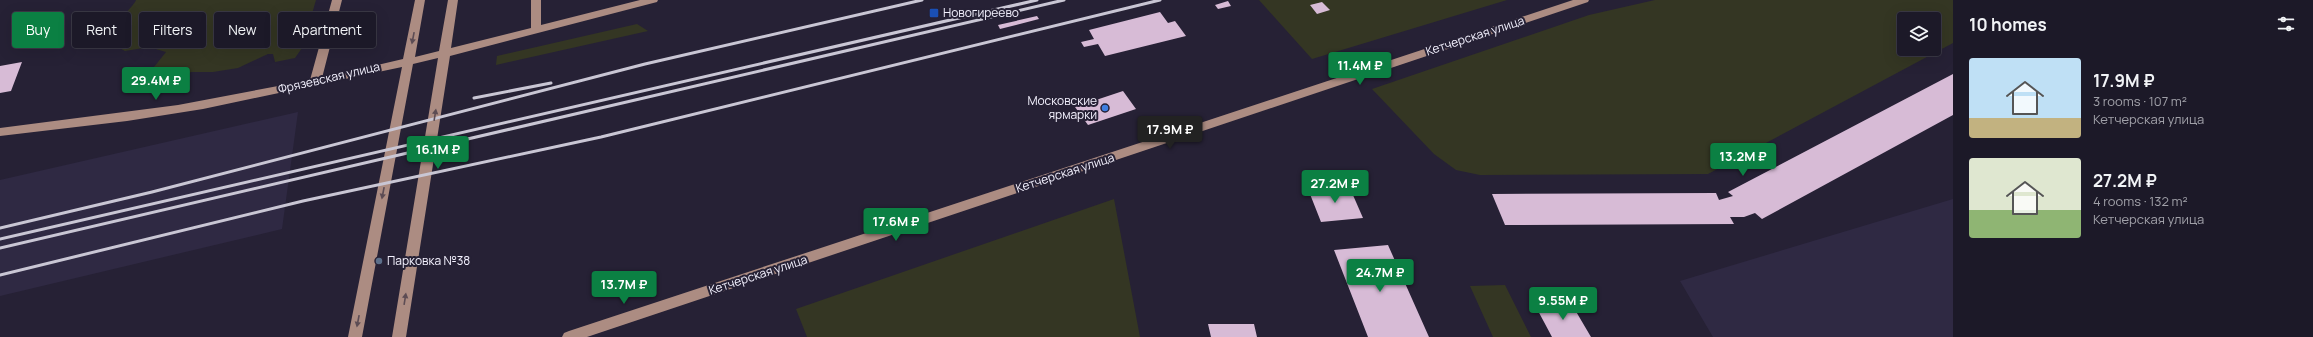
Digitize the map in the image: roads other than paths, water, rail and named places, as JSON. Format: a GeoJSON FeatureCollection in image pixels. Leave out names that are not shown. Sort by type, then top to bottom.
{"type":"FeatureCollection","features":[{"type":"Feature","properties":{"kind":"main road"},"geometry":{"type":"LineString","coordinates":[[315,82],[337,0]]}},
{"type":"Feature","properties":{"kind":"main road"},"geometry":{"type":"LineString","coordinates":[[355,337],[420,0]]}},
{"type":"Feature","properties":{"kind":"main road"},"geometry":{"type":"LineString","coordinates":[[399,337],[453,0]]}},
{"type":"Feature","properties":{"kind":"main road"},"geometry":{"type":"LineString","coordinates":[[536,31],[537,0]]}},
{"type":"Feature","properties":{"kind":"main road","name":"Фрязевская улица"},"geometry":{"type":"LineString","coordinates":[[0,132],[161,112],[315,82],[536,31],[653,0]]}},
{"type":"Feature","properties":{"kind":"main road","name":"Кетчерская улица"},"geometry":{"type":"LineString","coordinates":[[569,337],[1584,0]]}},
{"type":"Feature","properties":{"kind":"railway"},"geometry":{"type":"LineString","coordinates":[[0,228],[152,192],[645,64],[922,0]]}},
{"type":"Feature","properties":{"kind":"railway"},"geometry":{"type":"LineString","coordinates":[[0,239],[1037,0]]}},
{"type":"Feature","properties":{"kind":"railway"},"geometry":{"type":"LineString","coordinates":[[0,248],[1064,0]]}},
{"type":"Feature","properties":{"kind":"railway"},"geometry":{"type":"LineString","coordinates":[[0,275],[303,201],[601,137],[1160,0]]}},
{"type":"Feature","properties":{"kind":"railway"},"geometry":{"type":"LineString","coordinates":[[474,98],[551,83]]}},
{"type":"Feature","properties":{"kind":"place","name":"Новогиреево"},"geometry":{"type":"Point","coordinates":[934,13]}},
{"type":"Feature","properties":{"kind":"place","name":"Московские ярмарки"},"geometry":{"type":"Point","coordinates":[1105,108]}},
{"type":"Feature","properties":{"kind":"place","name":"Парковка №38"},"geometry":{"type":"Point","coordinates":[379,261]}}]}
